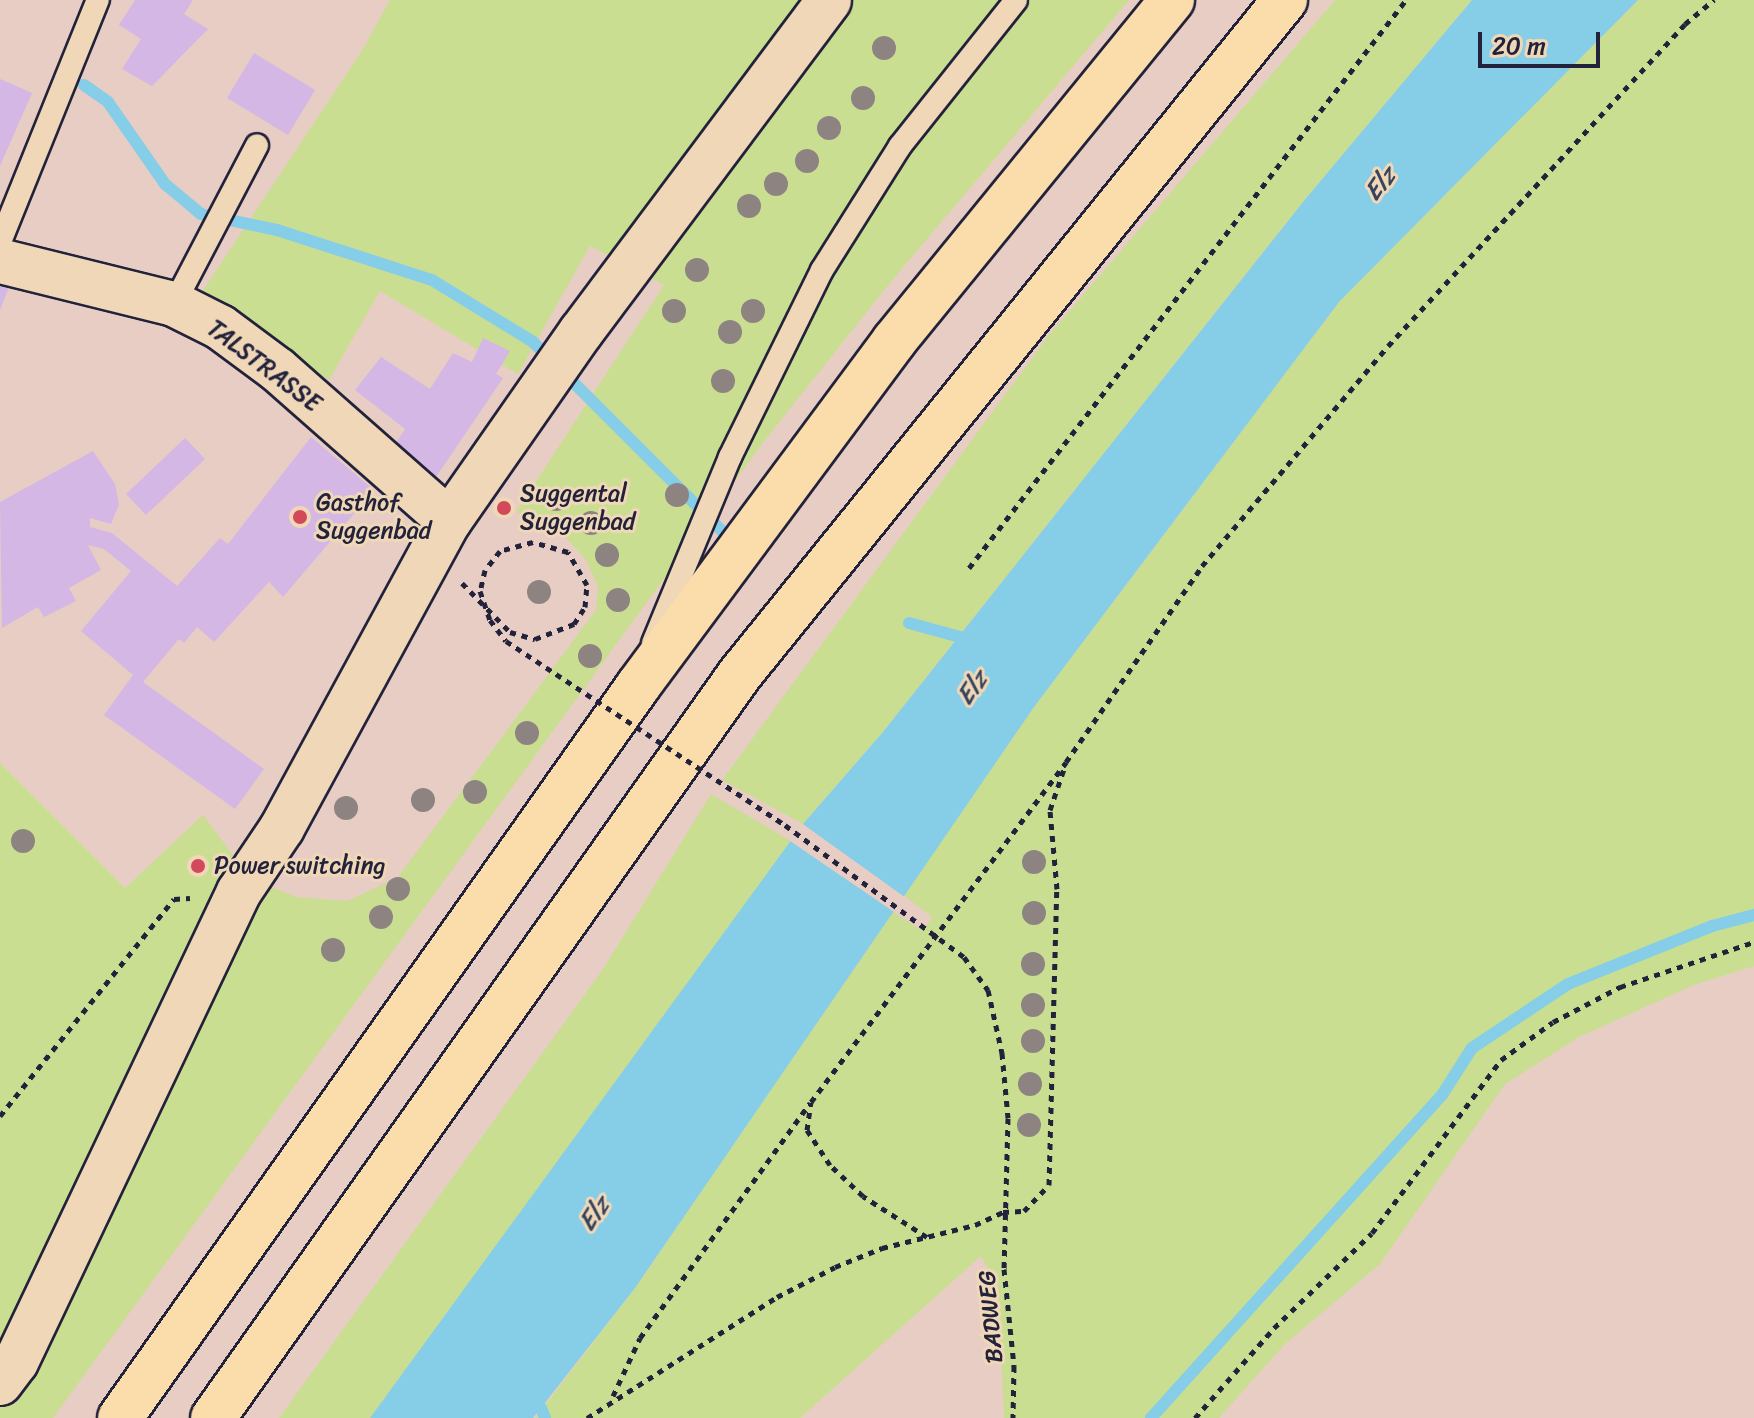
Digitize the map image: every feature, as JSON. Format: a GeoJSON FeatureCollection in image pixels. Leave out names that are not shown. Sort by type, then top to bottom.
{"type":"FeatureCollection","features":[{"type":"Feature","properties":{"kind":"highway"},"geometry":{"type":"LineString","coordinates":[[120,1418],[638,686],[894,341],[1172,0]]}},
{"type":"Feature","properties":{"kind":"highway"},"geometry":{"type":"LineString","coordinates":[[213,1418],[740,674],[1285,0]]}},
{"type":"Feature","properties":{"kind":"street"},"geometry":{"type":"LineString","coordinates":[[0,1383],[16,1362],[239,892],[282,828],[441,535],[581,332],[829,0]]}},
{"type":"Feature","properties":{"kind":"street","name":"TALSTRASSE"},"geometry":{"type":"LineString","coordinates":[[0,261],[174,304],[220,327],[278,370],[441,535]]}},
{"type":"Feature","properties":{"kind":"lane"},"geometry":{"type":"LineString","coordinates":[[0,242],[98,0]]}},
{"type":"Feature","properties":{"kind":"lane"},"geometry":{"type":"LineString","coordinates":[[638,686],[672,588],[730,457],[822,270],[900,146],[1016,0]]}},
{"type":"Feature","properties":{"kind":"lane"},"geometry":{"type":"LineString","coordinates":[[174,304],[221,208],[257,145]]}},
{"type":"Feature","properties":{"kind":"path"},"geometry":{"type":"LineString","coordinates":[[969,568],[1406,0]]}},
{"type":"Feature","properties":{"kind":"path"},"geometry":{"type":"LineString","coordinates":[[611,1398],[640,1338],[811,1102],[1066,762],[1202,566],[1367,371],[1685,24],[1714,0]]}},
{"type":"Feature","properties":{"kind":"path","name":"BADWEG"},"geometry":{"type":"LineString","coordinates":[[441,535],[493,620],[510,632],[535,639],[565,631],[581,616],[588,597],[576,560],[558,546],[533,542],[500,551],[482,581],[483,606],[506,641],[785,825],[964,957],[988,990],[1002,1053],[1008,1118],[1003,1212],[1013,1418]]}},
{"type":"Feature","properties":{"kind":"path"},"geometry":{"type":"LineString","coordinates":[[587,1418],[611,1398],[777,1297],[882,1248],[975,1225],[1003,1212],[1024,1211],[1049,1185],[1057,889],[1050,810],[1066,762]]}},
{"type":"Feature","properties":{"kind":"path"},"geometry":{"type":"LineString","coordinates":[[0,1116],[174,899],[239,892]]}},
{"type":"Feature","properties":{"kind":"path"},"geometry":{"type":"LineString","coordinates":[[1195,1418],[1274,1328],[1372,1233],[1501,1060],[1553,1022],[1620,987],[1754,942]]}},
{"type":"Feature","properties":{"kind":"path"},"geometry":{"type":"LineString","coordinates":[[811,1102],[807,1130],[830,1165],[863,1196],[927,1237]]}},
{"type":"Feature","properties":{"kind":"green space"},"geometry":{"type":"Polygon","coordinates":[[[390,0],[1129,0],[889,284],[762,444],[53,1418],[0,1418],[0,763],[125,888],[203,815],[251,879],[296,897],[348,901],[398,877],[596,610],[598,587],[586,560],[568,540],[516,512],[664,285],[590,246],[518,374],[380,291],[329,380],[202,292],[363,49],[390,0]]]}},
{"type":"Feature","properties":{"kind":"green space"},"geometry":{"type":"Polygon","coordinates":[[[1335,0],[1472,0],[1303,202],[883,732],[803,824],[722,780],[1049,335],[1335,0]]]}},
{"type":"Feature","properties":{"kind":"green space"},"geometry":{"type":"Polygon","coordinates":[[[1638,0],[1754,0],[1754,966],[1694,985],[1579,1037],[1505,1084],[1380,1264],[1285,1344],[1219,1418],[1004,1418],[998,1286],[981,1256],[800,1418],[535,1418],[635,1288],[893,912],[923,931],[932,917],[903,895],[1034,707],[1339,302],[1638,0]]]}},
{"type":"Feature","properties":{"kind":"green space"},"geometry":{"type":"Polygon","coordinates":[[[711,794],[794,843],[370,1418],[279,1418],[603,969],[711,794]]]}},
{"type":"Feature","properties":{"kind":"water","name":"Elz"},"geometry":{"type":"Polygon","coordinates":[[[1472,0],[1638,0],[1339,302],[1034,707],[635,1288],[533,1418],[370,1418],[803,824],[883,732],[1303,202],[1472,0]]]}},
{"type":"Feature","properties":{"kind":"pier"},"geometry":{"type":"Polygon","coordinates":[[[800,822],[906,898],[897,914],[790,841],[800,822]]]}},
{"type":"Feature","properties":{"kind":"building"},"geometry":{"type":"Polygon","coordinates":[[[135,0],[193,0],[184,14],[208,29],[152,86],[122,69],[141,39],[119,25],[135,0]]]}},
{"type":"Feature","properties":{"kind":"building"},"geometry":{"type":"Polygon","coordinates":[[[254,53],[315,90],[288,135],[227,98],[254,53]]]}},
{"type":"Feature","properties":{"kind":"building"},"geometry":{"type":"Polygon","coordinates":[[[0,79],[32,93],[0,166],[0,79]]]}},
{"type":"Feature","properties":{"kind":"building"},"geometry":{"type":"Polygon","coordinates":[[[0,280],[10,284],[0,310],[0,280]]]}},
{"type":"Feature","properties":{"kind":"building"},"geometry":{"type":"Polygon","coordinates":[[[483,338],[510,351],[496,374],[503,378],[436,477],[393,448],[405,429],[355,390],[381,357],[430,389],[453,353],[472,362],[483,338]]]}},
{"type":"Feature","properties":{"kind":"building"},"geometry":{"type":"Polygon","coordinates":[[[311,437],[374,490],[283,597],[269,582],[214,642],[197,627],[184,643],[179,639],[143,682],[264,769],[235,809],[104,715],[133,675],[81,631],[131,571],[104,549],[88,545],[101,570],[69,588],[76,601],[44,617],[38,607],[2,628],[0,502],[93,451],[115,484],[119,504],[111,524],[90,518],[90,527],[112,533],[177,586],[220,538],[228,544],[311,437]]]}},
{"type":"Feature","properties":{"kind":"building"},"geometry":{"type":"Polygon","coordinates":[[[185,438],[205,459],[146,515],[126,494],[185,438]]]}},
{"type":"Feature","properties":{"kind":"building","name":"Power switching"},"geometry":{"type":"Polygon","coordinates":[[[202,860],[205,869],[193,871],[190,863],[202,860]]]}},
{"type":"Feature","properties":{"kind":"waterway"},"geometry":{"type":"LineString","coordinates":[[84,85],[108,102],[165,184],[201,214],[277,230],[432,280],[533,342],[723,532]]}},
{"type":"Feature","properties":{"kind":"waterway"},"geometry":{"type":"LineString","coordinates":[[909,623],[975,641]]}},
{"type":"Feature","properties":{"kind":"waterway"},"geometry":{"type":"LineString","coordinates":[[1151,1418],[1442,1095],[1472,1048],[1568,984],[1712,926],[1754,915]]}},
{"type":"Feature","properties":{"kind":"waterway"},"geometry":{"type":"LineString","coordinates":[[541,1408],[545,1418]]}},
{"type":"Feature","properties":{"kind":"place","name":"Suggental Suggenbad"},"geometry":{"type":"Point","coordinates":[504,508]}},
{"type":"Feature","properties":{"kind":"place","name":"Gasthof Suggenbad"},"geometry":{"type":"Point","coordinates":[300,517]}},
{"type":"Feature","properties":{"kind":"place","name":"Power switching"},"geometry":{"type":"Point","coordinates":[198,866]}}]}
